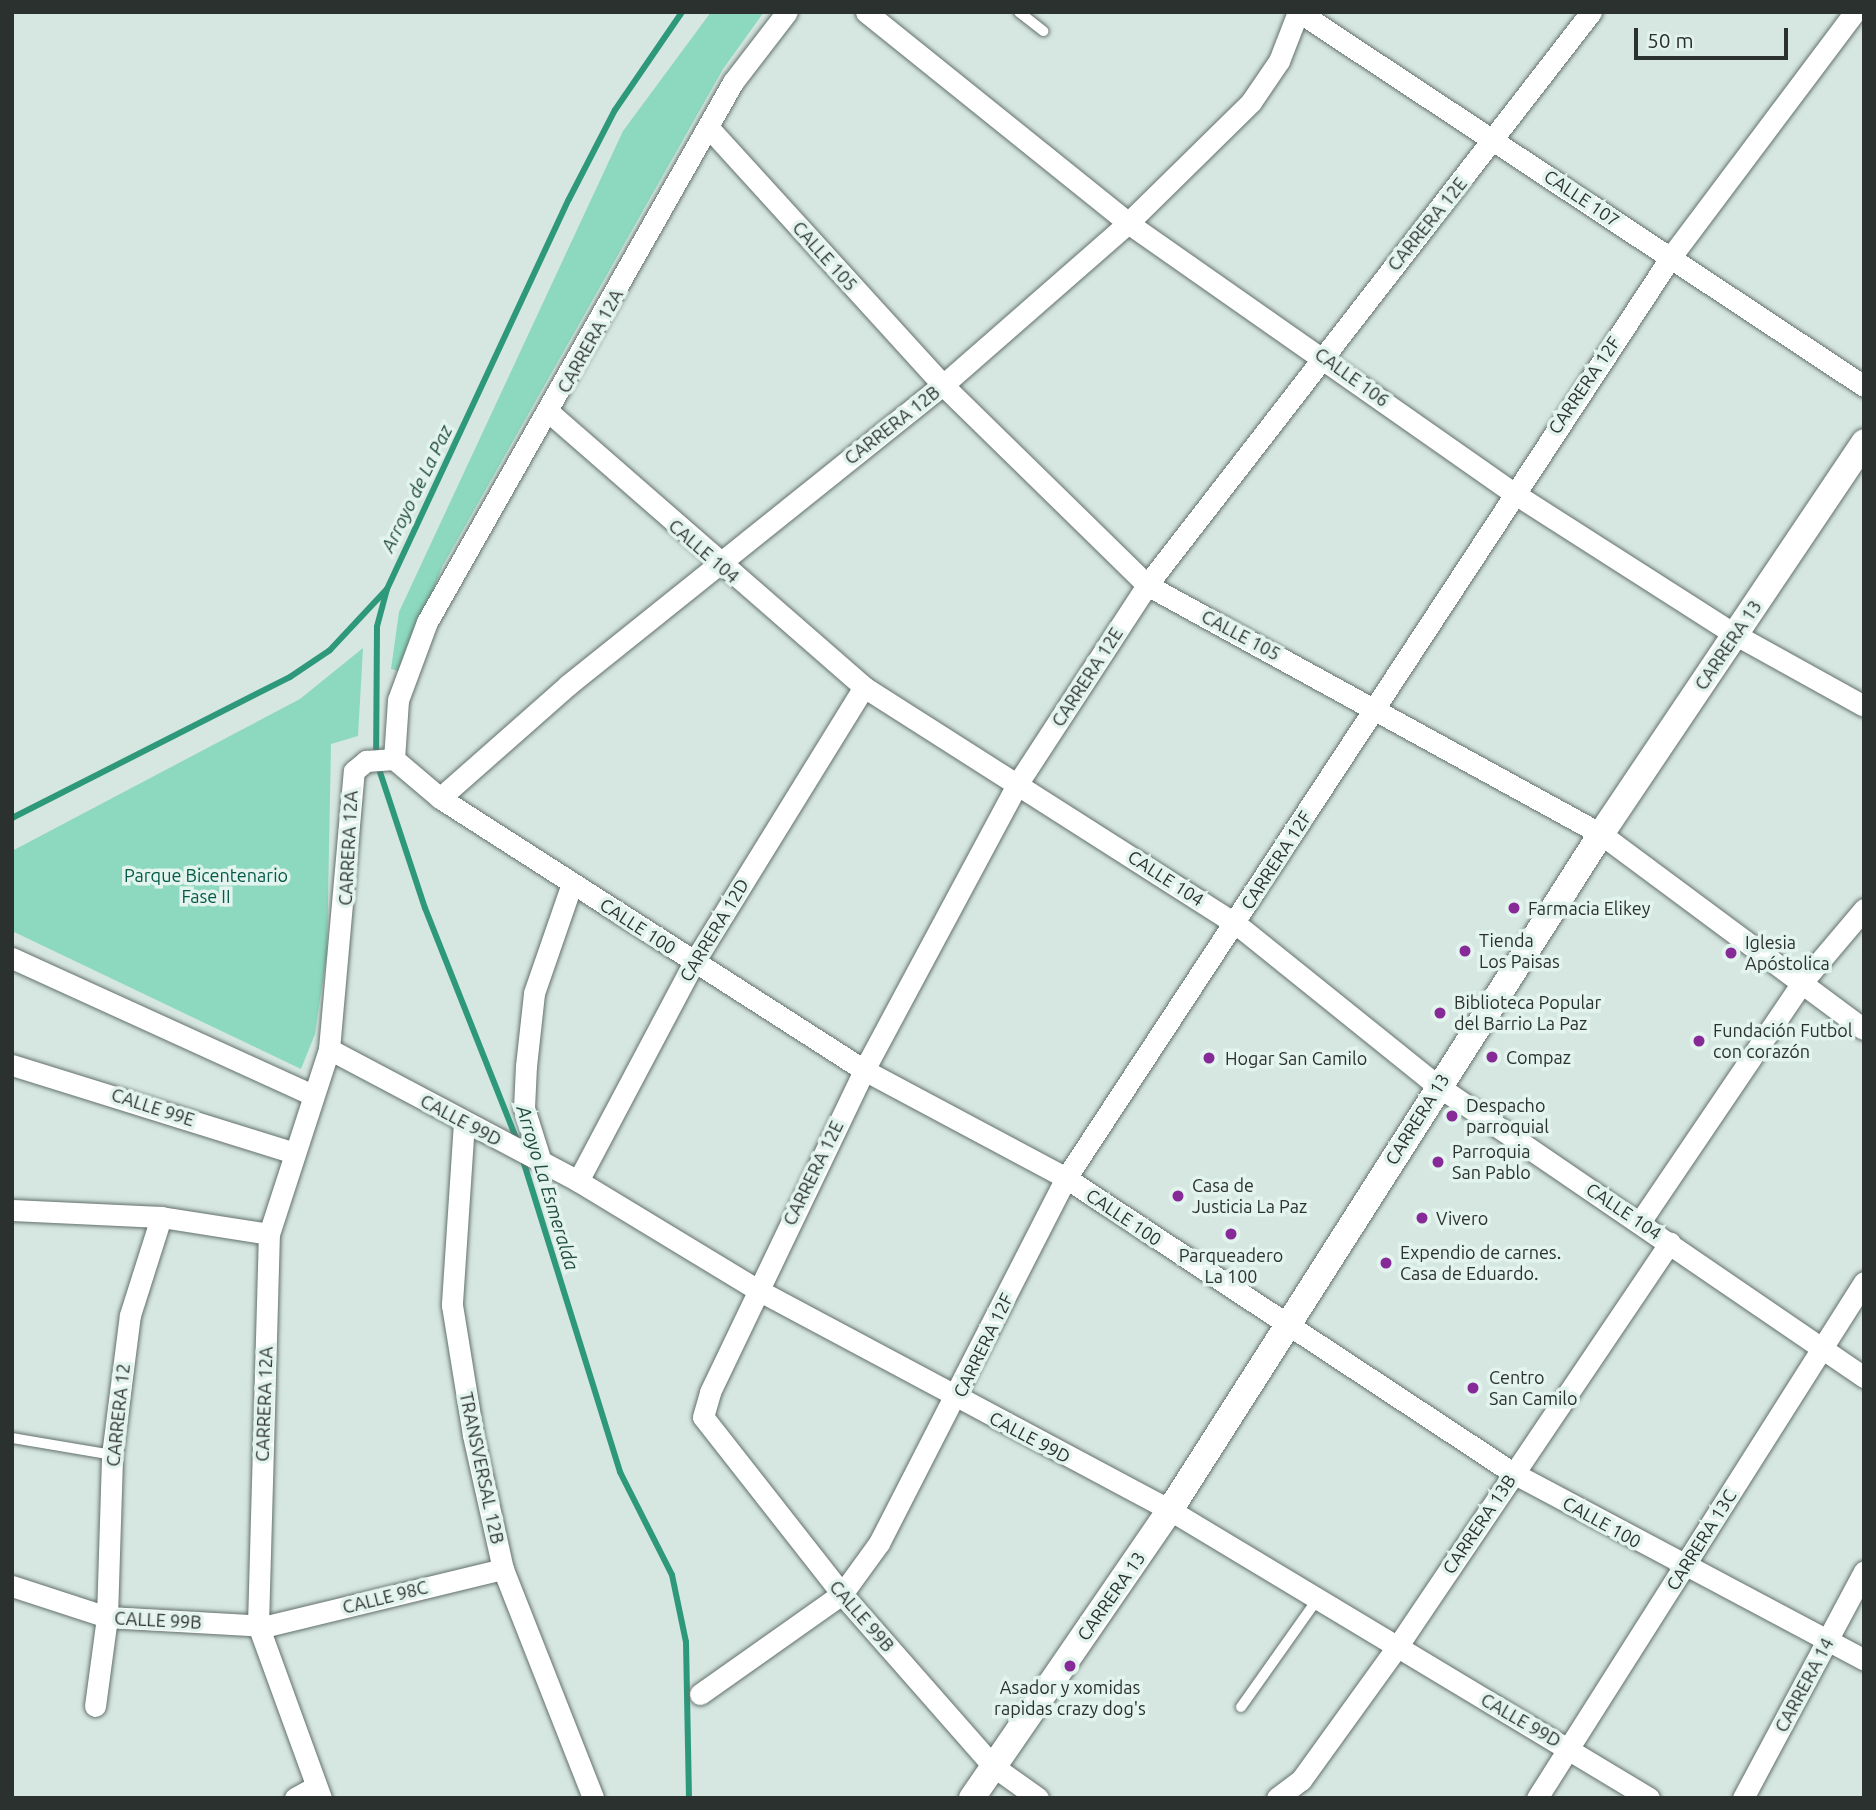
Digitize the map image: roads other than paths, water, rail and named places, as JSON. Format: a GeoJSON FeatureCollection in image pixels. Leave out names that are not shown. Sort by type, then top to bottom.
{"type":"FeatureCollection","features":[{"type":"Feature","properties":{"kind":"street","name":"CARRERA 12A"},"geometry":{"type":"LineString","coordinates":[[318,1792],[262,1626],[269,1234],[292,1152],[329,1049],[348,871],[348,800],[354,771],[366,761],[394,759],[398,700],[428,622],[551,413],[733,82],[787,12]]}},
{"type":"Feature","properties":{"kind":"street","name":"CALLE 106"},"geometry":{"type":"LineString","coordinates":[[866,12],[1128,223],[1322,355],[1512,492],[1736,635],[1864,706]]}},
{"type":"Feature","properties":{"kind":"street","name":"CARRERA 12B"},"geometry":{"type":"LineString","coordinates":[[440,798],[717,563],[943,385],[1128,223],[1251,102],[1279,61],[1298,12]]}},
{"type":"Feature","properties":{"kind":"street","name":"CALLE 107"},"geometry":{"type":"LineString","coordinates":[[1298,12],[1495,139],[1864,386]]}},
{"type":"Feature","properties":{"kind":"street","name":"CARRERA 12E"},"geometry":{"type":"LineString","coordinates":[[703,1417],[756,1289],[864,1070],[1018,783],[1147,585],[1322,355],[1495,139],[1591,12]]}},
{"type":"Feature","properties":{"kind":"street","name":"CARRERA 12F"},"geometry":{"type":"LineString","coordinates":[[700,1694],[842,1594],[898,1514],[1066,1178],[1377,706],[1512,492],[1670,258],[1855,12]]}},
{"type":"Feature","properties":{"kind":"street","name":"CALLE 105"},"geometry":{"type":"LineString","coordinates":[[709,128],[943,385],[1147,585],[1377,706],[1601,834],[1804,981],[1864,1029]]}},
{"type":"Feature","properties":{"kind":"street","name":"CALLE 104"},"geometry":{"type":"LineString","coordinates":[[551,413],[717,563],[864,687],[1235,923],[1438,1086],[1864,1377]]}},
{"type":"Feature","properties":{"kind":"street","name":"CARRERA 13"},"geometry":{"type":"LineString","coordinates":[[972,1798],[1170,1510],[1601,834],[1864,442]]}},
{"type":"Feature","properties":{"kind":"street","name":"CARRERA 12D"},"geometry":{"type":"LineString","coordinates":[[578,1181],[694,962],[864,687]]}},
{"type":"Feature","properties":{"kind":"street","name":"CALLE 100"},"geometry":{"type":"LineString","coordinates":[[394,759],[440,798],[694,962],[864,1070],[1066,1178],[1513,1473],[1685,1568],[1864,1660]]}},
{"type":"Feature","properties":{"kind":"street"},"geometry":{"type":"LineString","coordinates":[[536,1160],[524,1108],[534,993],[572,883]]}},
{"type":"Feature","properties":{"kind":"street"},"geometry":{"type":"LineString","coordinates":[[1640,1222],[1804,981],[1864,909]]}},
{"type":"Feature","properties":{"kind":"street"},"geometry":{"type":"LineString","coordinates":[[12,958],[311,1094]]}},
{"type":"Feature","properties":{"kind":"street","name":"CALLE 99D"},"geometry":{"type":"LineString","coordinates":[[329,1049],[578,1181],[756,1289],[957,1399],[1170,1510],[1316,1601],[1567,1747],[1649,1798]]}},
{"type":"Feature","properties":{"kind":"street","name":"CALLE 99E"},"geometry":{"type":"LineString","coordinates":[[12,1065],[292,1152]]}},
{"type":"Feature","properties":{"kind":"street","name":"TRANSVERSAL 12B"},"geometry":{"type":"LineString","coordinates":[[464,1122],[452,1306],[503,1569],[593,1798]]}},
{"type":"Feature","properties":{"kind":"street"},"geometry":{"type":"LineString","coordinates":[[12,1210],[161,1217],[269,1234]]}},
{"type":"Feature","properties":{"kind":"street","name":"CARRERA 12"},"geometry":{"type":"LineString","coordinates":[[94,1706],[107,1617],[112,1455],[130,1315],[161,1217]]}},
{"type":"Feature","properties":{"kind":"street","name":"CARRERA 13B"},"geometry":{"type":"LineString","coordinates":[[1277,1798],[1301,1780],[1396,1647],[1670,1242]]}},
{"type":"Feature","properties":{"kind":"street","name":"CARRERA 13C"},"geometry":{"type":"LineString","coordinates":[[1537,1798],[1864,1282]]}},
{"type":"Feature","properties":{"kind":"street","name":"CALLE 99B"},"geometry":{"type":"LineString","coordinates":[[703,1417],[842,1594],[993,1766],[1038,1798]]}},
{"type":"Feature","properties":{"kind":"street","name":"CALLE 98C"},"geometry":{"type":"LineString","coordinates":[[262,1626],[503,1569]]}},
{"type":"Feature","properties":{"kind":"street","name":"CARRERA 14"},"geometry":{"type":"LineString","coordinates":[[1743,1798],[1864,1571]]}},
{"type":"Feature","properties":{"kind":"street","name":"CALLE 99B"},"geometry":{"type":"LineString","coordinates":[[12,1586],[107,1617],[262,1626]]}},
{"type":"Feature","properties":{"kind":"street"},"geometry":{"type":"LineString","coordinates":[[295,1798],[318,1792]]}},
{"type":"Feature","properties":{"kind":"lane"},"geometry":{"type":"LineString","coordinates":[[1019,12],[1043,31]]}},
{"type":"Feature","properties":{"kind":"lane"},"geometry":{"type":"LineString","coordinates":[[12,1438],[112,1455]]}},
{"type":"Feature","properties":{"kind":"lane"},"geometry":{"type":"LineString","coordinates":[[1241,1707],[1316,1601]]}},
{"type":"Feature","properties":{"kind":"waterway","name":"Arroyo de La Paz"},"geometry":{"type":"LineString","coordinates":[[12,818],[290,677],[330,650],[387,589],[569,199],[615,110],[682,12]]}},
{"type":"Feature","properties":{"kind":"waterway","name":"Arroyo La Esmeralda"},"geometry":{"type":"LineString","coordinates":[[387,589],[377,627],[376,760],[425,908],[518,1143]]}},
{"type":"Feature","properties":{"kind":"waterway","name":"Arroyo La Esmeralda"},"geometry":{"type":"LineString","coordinates":[[522,1157],[620,1472],[672,1575],[686,1642],[689,1798]]}},
{"type":"Feature","properties":{"kind":"place","name":"Farmacia Elikey"},"geometry":{"type":"Point","coordinates":[1514,908]}},
{"type":"Feature","properties":{"kind":"place","name":"Tienda Los Paisas"},"geometry":{"type":"Point","coordinates":[1465,951]}},
{"type":"Feature","properties":{"kind":"place","name":"Iglesia Apóstolica"},"geometry":{"type":"Point","coordinates":[1731,953]}},
{"type":"Feature","properties":{"kind":"place","name":"Biblioteca Popular del Barrio La Paz"},"geometry":{"type":"Point","coordinates":[1440,1013]}},
{"type":"Feature","properties":{"kind":"place","name":"Fundación Futbol con corazón"},"geometry":{"type":"Point","coordinates":[1699,1041]}},
{"type":"Feature","properties":{"kind":"place","name":"Compaz"},"geometry":{"type":"Point","coordinates":[1492,1057]}},
{"type":"Feature","properties":{"kind":"place","name":"Hogar San Camilo"},"geometry":{"type":"Point","coordinates":[1209,1058]}},
{"type":"Feature","properties":{"kind":"place","name":"Despacho parroquial"},"geometry":{"type":"Point","coordinates":[1452,1116]}},
{"type":"Feature","properties":{"kind":"place","name":"Parroquia San Pablo"},"geometry":{"type":"Point","coordinates":[1438,1162]}},
{"type":"Feature","properties":{"kind":"place","name":"Casa de Justicia La Paz"},"geometry":{"type":"Point","coordinates":[1178,1196]}},
{"type":"Feature","properties":{"kind":"place","name":"Vivero"},"geometry":{"type":"Point","coordinates":[1422,1218]}},
{"type":"Feature","properties":{"kind":"place","name":"Parqueadero La 100"},"geometry":{"type":"Point","coordinates":[1231,1234]}},
{"type":"Feature","properties":{"kind":"place","name":"Expendio de carnes. Casa de Eduardo."},"geometry":{"type":"Point","coordinates":[1386,1263]}},
{"type":"Feature","properties":{"kind":"place","name":"Centro San Camilo"},"geometry":{"type":"Point","coordinates":[1473,1388]}},
{"type":"Feature","properties":{"kind":"place","name":"Asador y xomidas rapidas crazy dog's"},"geometry":{"type":"Point","coordinates":[1070,1666]}},
{"type":"Feature","properties":{"kind":"park label","name":"Parque Bicentenario Fase II"},"geometry":{"type":"Point","coordinates":[206,886]}}]}
